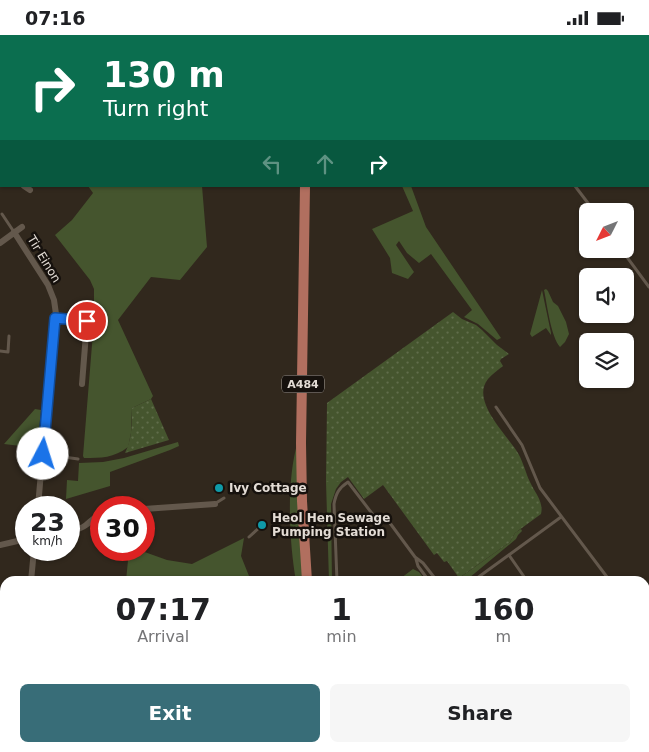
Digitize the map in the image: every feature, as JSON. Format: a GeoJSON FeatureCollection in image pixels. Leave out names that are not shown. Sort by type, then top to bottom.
{"type":"FeatureCollection","features":[{"type":"Feature","properties":{"kind":"main road","name":"A484"},"geometry":{"type":"LineString","coordinates":[[305,187],[301,443],[302,501],[308,576]]}},
{"type":"Feature","properties":{"kind":"street","name":"Tir Einon"},"geometry":{"type":"LineString","coordinates":[[0,243],[22,227]]}},
{"type":"Feature","properties":{"kind":"street","name":"Tir Einon"},"geometry":{"type":"LineString","coordinates":[[14,232],[48,285],[54,299],[56,314],[39,496]]}},
{"type":"Feature","properties":{"kind":"street"},"geometry":{"type":"LineString","coordinates":[[55,318],[87,321],[82,384]]}},
{"type":"Feature","properties":{"kind":"street"},"geometry":{"type":"LineString","coordinates":[[155,508],[215,503]]}},
{"type":"Feature","properties":{"kind":"street"},"geometry":{"type":"LineString","coordinates":[[0,545],[15,542]]}},
{"type":"Feature","properties":{"kind":"street"},"geometry":{"type":"LineString","coordinates":[[31,576],[33,561]]}},
{"type":"Feature","properties":{"kind":"lane"},"geometry":{"type":"LineString","coordinates":[[577,187],[588,203]]}},
{"type":"Feature","properties":{"kind":"lane"},"geometry":{"type":"LineString","coordinates":[[2,214],[14,232]]}},
{"type":"Feature","properties":{"kind":"lane"},"geometry":{"type":"LineString","coordinates":[[628,258],[649,287]]}},
{"type":"Feature","properties":{"kind":"lane"},"geometry":{"type":"LineString","coordinates":[[0,351],[8,352],[9,336]]}},
{"type":"Feature","properties":{"kind":"lane"},"geometry":{"type":"LineString","coordinates":[[496,407],[522,445],[540,488],[606,576]]}},
{"type":"Feature","properties":{"kind":"lane"},"geometry":{"type":"LineString","coordinates":[[43,454],[78,459]]}},
{"type":"Feature","properties":{"kind":"lane"},"geometry":{"type":"LineString","coordinates":[[337,576],[335,494],[340,487],[348,482],[377,520],[384,515],[415,557],[423,563],[433,576]]}},
{"type":"Feature","properties":{"kind":"lane"},"geometry":{"type":"LineString","coordinates":[[215,503],[224,498]]}},
{"type":"Feature","properties":{"kind":"lane"},"geometry":{"type":"LineString","coordinates":[[480,576],[561,517]]}},
{"type":"Feature","properties":{"kind":"lane"},"geometry":{"type":"LineString","coordinates":[[249,537],[260,527]]}},
{"type":"Feature","properties":{"kind":"lane"},"geometry":{"type":"LineString","coordinates":[[508,555],[523,576]]}},
{"type":"Feature","properties":{"kind":"lane"},"geometry":{"type":"LineString","coordinates":[[415,557],[418,566],[426,576]]}},
{"type":"Feature","properties":{"kind":"green space"},"geometry":{"type":"Polygon","coordinates":[[[89,187],[202,187],[207,247],[180,280],[151,277],[118,320],[153,396],[151,399],[132,408],[131,433],[128,447],[112,455],[84,458],[94,320],[94,289],[90,280],[55,235],[72,220],[93,193],[89,187]]]}},
{"type":"Feature","properties":{"kind":"green space"},"geometry":{"type":"Polygon","coordinates":[[[402,187],[411,187],[426,227],[501,338],[497,340],[478,324],[464,317],[472,310],[431,254],[419,263],[407,253],[399,241],[396,245],[414,272],[408,279],[392,273],[390,258],[372,229],[413,211],[402,187]]]}},
{"type":"Feature","properties":{"kind":"green space"},"geometry":{"type":"Polygon","coordinates":[[[546,289],[553,302],[558,306],[566,322],[569,334],[560,347],[554,336],[550,320],[544,290],[546,289]]]}},
{"type":"Feature","properties":{"kind":"green space"},"geometry":{"type":"Polygon","coordinates":[[[542,290],[551,335],[546,328],[532,337],[530,334],[542,290]]]}},
{"type":"Feature","properties":{"kind":"green space"},"geometry":{"type":"Polygon","coordinates":[[[453,312],[462,319],[476,325],[509,354],[501,359],[500,361],[503,366],[488,379],[484,387],[486,406],[518,454],[540,502],[541,514],[515,533],[510,542],[462,576],[458,576],[447,561],[444,562],[437,553],[434,555],[383,485],[364,499],[348,477],[341,482],[326,482],[327,403],[453,312]]]}},
{"type":"Feature","properties":{"kind":"green space"},"geometry":{"type":"Polygon","coordinates":[[[151,399],[169,440],[125,453],[132,426],[132,408],[151,399]]]}},
{"type":"Feature","properties":{"kind":"green space"},"geometry":{"type":"Polygon","coordinates":[[[35,409],[41,410],[37,448],[4,444],[35,409]]]}},
{"type":"Feature","properties":{"kind":"green space"},"geometry":{"type":"Polygon","coordinates":[[[298,441],[303,576],[295,576],[290,529],[290,492],[298,441]]]}},
{"type":"Feature","properties":{"kind":"green space"},"geometry":{"type":"Polygon","coordinates":[[[178,442],[179,446],[170,450],[110,472],[110,486],[76,496],[66,496],[67,480],[78,481],[79,463],[103,462],[124,458],[178,442]]]}},
{"type":"Feature","properties":{"kind":"green space"},"geometry":{"type":"Polygon","coordinates":[[[326,482],[341,482],[336,489],[331,504],[332,576],[329,576],[326,482]]]}},
{"type":"Feature","properties":{"kind":"green space"},"geometry":{"type":"Polygon","coordinates":[[[521,529],[522,531],[516,539],[471,576],[462,576],[510,542],[515,533],[521,529]]]}},
{"type":"Feature","properties":{"kind":"green space"},"geometry":{"type":"Polygon","coordinates":[[[244,538],[241,556],[249,576],[126,576],[128,561],[155,561],[155,556],[167,560],[192,564],[244,538]]]}},
{"type":"Feature","properties":{"kind":"green space"},"geometry":{"type":"Polygon","coordinates":[[[413,569],[422,576],[404,576],[413,569]]]}},
{"type":"Feature","properties":{"kind":"place","name":"Ivy Cottage"},"geometry":{"type":"Point","coordinates":[219,488]}},
{"type":"Feature","properties":{"kind":"place","name":"Heol Hen Sewage Pumping Station"},"geometry":{"type":"Point","coordinates":[262,525]}},
{"type":"Feature","properties":{"kind":"route"},"geometry":{"type":"LineString","coordinates":[[43,454],[55,318],[87,321]]}}]}
